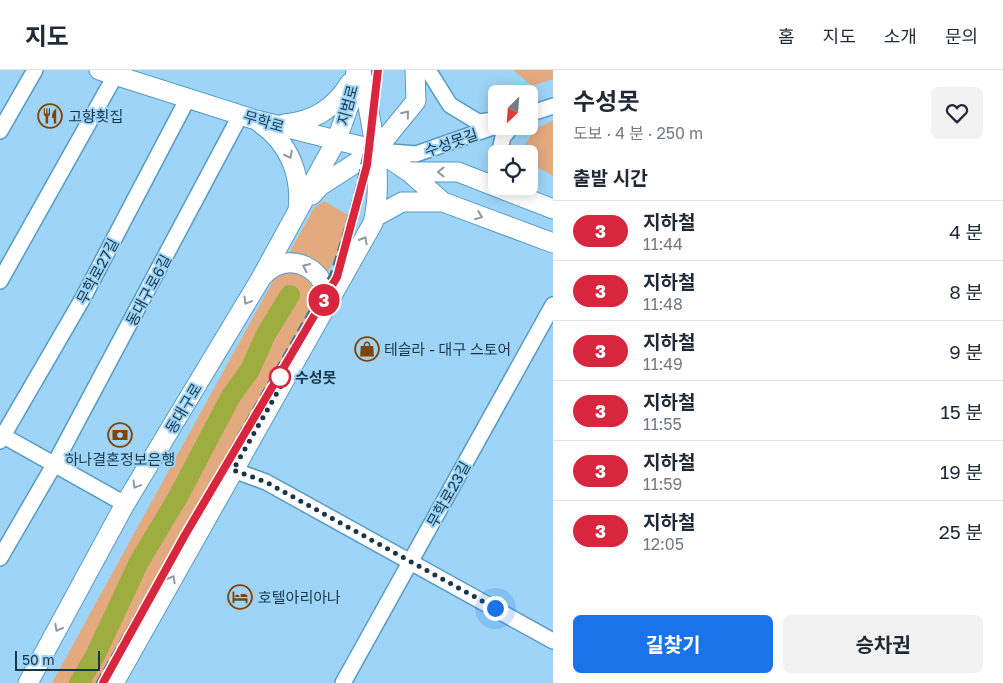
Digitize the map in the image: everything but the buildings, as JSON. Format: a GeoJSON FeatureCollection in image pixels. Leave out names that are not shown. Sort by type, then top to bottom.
{"type":"FeatureCollection","features":[{"type":"Feature","properties":{"kind":"main road"},"geometry":{"type":"LineString","coordinates":[[275,124],[298,123],[321,114],[342,95],[356,70]]}},
{"type":"Feature","properties":{"kind":"main road","name":"지범로"},"geometry":{"type":"LineString","coordinates":[[297,213],[338,139],[353,94],[356,70]]}},
{"type":"Feature","properties":{"kind":"main road","name":"지범로"},"geometry":{"type":"LineString","coordinates":[[361,70],[376,150]]}},
{"type":"Feature","properties":{"kind":"main road"},"geometry":{"type":"LineString","coordinates":[[297,213],[320,186],[376,150],[416,101],[415,70]]}},
{"type":"Feature","properties":{"kind":"main road","name":"무학로"},"geometry":{"type":"LineString","coordinates":[[107,73],[248,117],[376,150],[409,172],[443,202],[553,243]]}},
{"type":"Feature","properties":{"kind":"main road"},"geometry":{"type":"LineString","coordinates":[[248,117],[278,138],[293,164],[299,188],[297,213]]}},
{"type":"Feature","properties":{"kind":"main road"},"geometry":{"type":"LineString","coordinates":[[114,683],[375,217],[378,202],[376,150]]}},
{"type":"Feature","properties":{"kind":"main road"},"geometry":{"type":"LineString","coordinates":[[409,172],[458,172],[549,207]]}},
{"type":"Feature","properties":{"kind":"main road"},"geometry":{"type":"LineString","coordinates":[[375,217],[402,202],[443,202]]}},
{"type":"Feature","properties":{"kind":"main road","name":"동대구로"},"geometry":{"type":"LineString","coordinates":[[28,683],[125,504],[260,280],[297,213]]}},
{"type":"Feature","properties":{"kind":"main road"},"geometry":{"type":"LineString","coordinates":[[260,280],[267,271],[280,264],[295,262],[305,265],[314,270],[323,282],[327,296],[326,306]]}},
{"type":"Feature","properties":{"kind":"street"},"geometry":{"type":"LineString","coordinates":[[0,131],[35,70]]}},
{"type":"Feature","properties":{"kind":"street"},"geometry":{"type":"LineString","coordinates":[[428,70],[450,105],[478,122],[488,121]]}},
{"type":"Feature","properties":{"kind":"street","name":"무학로"},"geometry":{"type":"LineString","coordinates":[[0,281],[107,73]]}},
{"type":"Feature","properties":{"kind":"street","name":"무학로27길"},"geometry":{"type":"LineString","coordinates":[[1,437],[83,298],[188,98]]}},
{"type":"Feature","properties":{"kind":"street"},"geometry":{"type":"LineString","coordinates":[[538,111],[553,106]]}},
{"type":"Feature","properties":{"kind":"street","name":"동대구로6길"},"geometry":{"type":"LineString","coordinates":[[0,558],[248,117]]}},
{"type":"Feature","properties":{"kind":"street","name":"수성못길"},"geometry":{"type":"LineString","coordinates":[[376,150],[416,154],[488,129]]}},
{"type":"Feature","properties":{"kind":"street"},"geometry":{"type":"LineString","coordinates":[[532,195],[549,207]]}},
{"type":"Feature","properties":{"kind":"street","name":"무학로23길"},"geometry":{"type":"LineString","coordinates":[[344,683],[553,305]]}},
{"type":"Feature","properties":{"kind":"street"},"geometry":{"type":"LineString","coordinates":[[1,437],[125,504]]}},
{"type":"Feature","properties":{"kind":"street"},"geometry":{"type":"LineString","coordinates":[[233,470],[266,482],[411,561],[553,642]]}},
{"type":"Feature","properties":{"kind":"shaded area"},"geometry":{"type":"Polygon","coordinates":[[[513,70],[553,70],[553,79],[531,85],[513,70]]]}},
{"type":"Feature","properties":{"kind":"shaded area"},"geometry":{"type":"Polygon","coordinates":[[[553,121],[553,176],[538,167],[538,145],[525,145],[531,135],[538,135],[538,127],[553,121]]]}},
{"type":"Feature","properties":{"kind":"shaded area"},"geometry":{"type":"Polygon","coordinates":[[[324,201],[351,217],[349,231],[328,271],[301,257],[287,257],[314,208],[324,201]]]}},
{"type":"Feature","properties":{"kind":"shaded area"},"geometry":{"type":"Polygon","coordinates":[[[292,269],[315,278],[318,304],[99,683],[52,683],[273,281],[279,275],[292,269]]]}},
{"type":"Feature","properties":{"kind":"waterway"},"geometry":{"type":"LineString","coordinates":[[79,683],[95,656],[139,562],[178,497],[231,396],[250,370],[266,334],[290,295]]}},
{"type":"Feature","properties":{"kind":"railway"},"geometry":{"type":"LineString","coordinates":[[97,683],[331,274],[347,224],[360,173],[369,122],[373,70]]}},
{"type":"Feature","properties":{"kind":"metro line","name":"3"},"geometry":{"type":"LineString","coordinates":[[103,683],[185,535],[337,277],[367,165],[378,70]]}},
{"type":"Feature","properties":{"kind":"place","name":"고향횟집"},"geometry":{"type":"Point","coordinates":[50,116]}},
{"type":"Feature","properties":{"kind":"place","name":"테슬라 - 대구 스토어"},"geometry":{"type":"Point","coordinates":[367,349]}},
{"type":"Feature","properties":{"kind":"place","name":"수성못"},"geometry":{"type":"Point","coordinates":[280,377]}},
{"type":"Feature","properties":{"kind":"place","name":"하나결혼정보은행"},"geometry":{"type":"Point","coordinates":[120,435]}},
{"type":"Feature","properties":{"kind":"place","name":"호텔아리아나"},"geometry":{"type":"Point","coordinates":[240,597]}},
{"type":"Feature","properties":{"kind":"route"},"geometry":{"type":"LineString","coordinates":[[280,377],[289,372],[233,470],[266,482],[495,608]]}}]}
